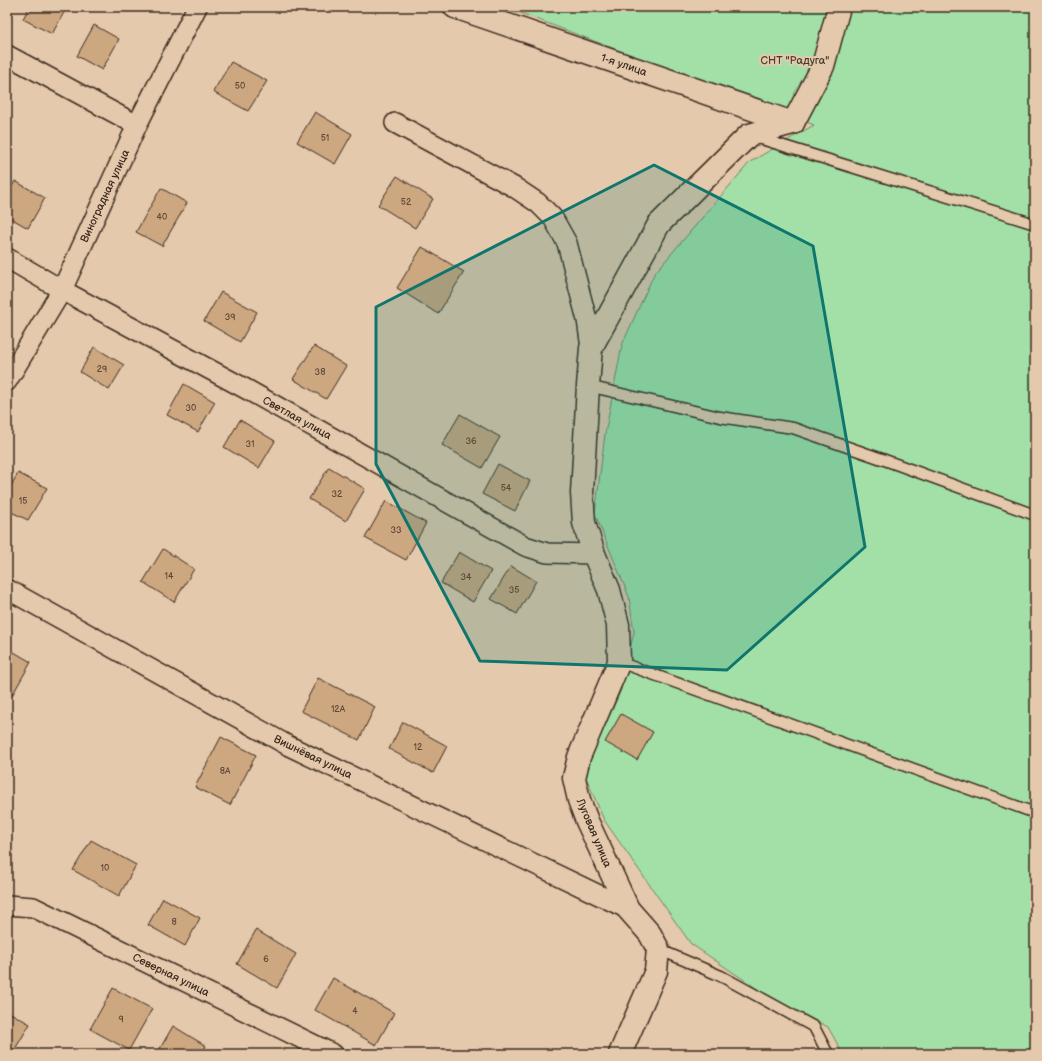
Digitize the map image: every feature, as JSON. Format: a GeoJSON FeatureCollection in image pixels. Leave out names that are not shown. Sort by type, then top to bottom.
{"type":"FeatureCollection","features":[{"type":"Feature","properties":{"kind":"street","name":"Виноградная улица"},"geometry":{"type":"LineString","coordinates":[[7,381],[62,290],[137,125],[197,7]]}},
{"type":"Feature","properties":{"kind":"street","name":"1-я улица"},"geometry":{"type":"LineString","coordinates":[[455,7],[793,124]]}},
{"type":"Feature","properties":{"kind":"street"},"geometry":{"type":"LineString","coordinates":[[591,348],[659,224],[749,135],[793,124],[823,66],[839,7]]}},
{"type":"Feature","properties":{"kind":"street"},"geometry":{"type":"LineString","coordinates":[[7,55],[137,125]]}},
{"type":"Feature","properties":{"kind":"street"},"geometry":{"type":"LineString","coordinates":[[395,123],[514,187],[538,203],[553,218],[567,243],[587,320],[591,348]]}},
{"type":"Feature","properties":{"kind":"street","name":"Светлая улица"},"geometry":{"type":"LineString","coordinates":[[7,258],[62,290],[246,389],[525,546],[547,553],[594,554]]}},
{"type":"Feature","properties":{"kind":"street","name":"Луговая улица"},"geometry":{"type":"LineString","coordinates":[[591,348],[582,493],[584,523],[594,554],[609,590],[618,625],[619,662],[578,757],[574,778],[578,800],[586,820],[628,909],[650,934],[658,949]]}},
{"type":"Feature","properties":{"kind":"street","name":"Вишнёвая улица"},"geometry":{"type":"LineString","coordinates":[[7,589],[289,746],[628,909]]}},
{"type":"Feature","properties":{"kind":"street","name":"Северная улица"},"geometry":{"type":"LineString","coordinates":[[7,905],[33,907],[333,1054]]}},
{"type":"Feature","properties":{"kind":"street"},"geometry":{"type":"LineString","coordinates":[[620,1054],[656,971],[658,949]]}},
{"type":"Feature","properties":{"kind":"lane"},"geometry":{"type":"LineString","coordinates":[[749,135],[1035,224]]}},
{"type":"Feature","properties":{"kind":"lane"},"geometry":{"type":"LineString","coordinates":[[588,386],[720,417],[793,428],[1035,515]]}},
{"type":"Feature","properties":{"kind":"lane"},"geometry":{"type":"LineString","coordinates":[[619,662],[1035,813]]}},
{"type":"Feature","properties":{"kind":"lane"},"geometry":{"type":"LineString","coordinates":[[658,949],[721,976],[814,1028],[828,1054]]}},
{"type":"Feature","properties":{"kind":"highlighted area"},"geometry":{"type":"Polygon","coordinates":[[[654,165],[813,246],[865,547],[727,670],[480,661],[376,464],[376,307],[654,165]]]}},
{"type":"Feature","properties":{"kind":"green space","name":"СНТ \"Радуга\""},"geometry":{"type":"Polygon","coordinates":[[[505,7],[1035,7],[1035,1054],[843,1054],[828,1027],[768,996],[691,944],[604,820],[584,773],[621,690],[634,632],[629,597],[595,514],[605,434],[622,345],[654,274],[750,162],[814,125],[505,7]]]}},
{"type":"Feature","properties":{"kind":"building"},"geometry":{"type":"Polygon","coordinates":[[[29,7],[67,7],[52,34],[23,19],[29,7]]]}},
{"type":"Feature","properties":{"kind":"building"},"geometry":{"type":"Polygon","coordinates":[[[94,25],[119,39],[102,70],[77,56],[94,25]]]}},
{"type":"Feature","properties":{"kind":"building"},"geometry":{"type":"Polygon","coordinates":[[[231,62],[267,81],[248,111],[213,92],[231,62]]]}},
{"type":"Feature","properties":{"kind":"building"},"geometry":{"type":"Polygon","coordinates":[[[315,112],[352,134],[335,164],[297,142],[315,112]]]}},
{"type":"Feature","properties":{"kind":"building"},"geometry":{"type":"Polygon","coordinates":[[[397,176],[433,199],[415,228],[378,205],[397,176]]]}},
{"type":"Feature","properties":{"kind":"building"},"geometry":{"type":"Polygon","coordinates":[[[15,181],[45,198],[28,228],[7,216],[7,196],[15,181]]]}},
{"type":"Feature","properties":{"kind":"building"},"geometry":{"type":"Polygon","coordinates":[[[161,188],[187,203],[162,246],[136,232],[161,188]]]}},
{"type":"Feature","properties":{"kind":"building"},"geometry":{"type":"Polygon","coordinates":[[[422,247],[464,272],[438,314],[397,288],[422,247]]]}},
{"type":"Feature","properties":{"kind":"building"},"geometry":{"type":"Polygon","coordinates":[[[221,292],[257,312],[240,342],[204,321],[221,292]]]}},
{"type":"Feature","properties":{"kind":"building"},"geometry":{"type":"Polygon","coordinates":[[[314,346],[346,366],[326,399],[293,379],[314,346]]]}},
{"type":"Feature","properties":{"kind":"building"},"geometry":{"type":"Polygon","coordinates":[[[94,347],[124,365],[109,390],[80,372],[94,347]]]}},
{"type":"Feature","properties":{"kind":"building"},"geometry":{"type":"Polygon","coordinates":[[[184,384],[215,402],[198,432],[167,415],[184,384]]]}},
{"type":"Feature","properties":{"kind":"building"},"geometry":{"type":"Polygon","coordinates":[[[460,414],[500,437],[482,468],[442,445],[460,414]]]}},
{"type":"Feature","properties":{"kind":"building"},"geometry":{"type":"Polygon","coordinates":[[[240,420],[275,441],[259,468],[224,447],[240,420]]]}},
{"type":"Feature","properties":{"kind":"building"},"geometry":{"type":"Polygon","coordinates":[[[498,464],[530,481],[515,511],[482,494],[498,464]]]}},
{"type":"Feature","properties":{"kind":"building"},"geometry":{"type":"Polygon","coordinates":[[[329,467],[365,489],[346,521],[309,499],[329,467]]]}},
{"type":"Feature","properties":{"kind":"building"},"geometry":{"type":"Polygon","coordinates":[[[18,473],[47,488],[28,520],[7,510],[7,493],[18,473]]]}},
{"type":"Feature","properties":{"kind":"building"},"geometry":{"type":"Polygon","coordinates":[[[386,501],[426,523],[406,560],[365,538],[386,501]]]}},
{"type":"Feature","properties":{"kind":"building"},"geometry":{"type":"Polygon","coordinates":[[[163,549],[194,569],[174,602],[143,582],[163,549]]]}},
{"type":"Feature","properties":{"kind":"building"},"geometry":{"type":"Polygon","coordinates":[[[459,552],[491,571],[473,602],[441,583],[459,552]]]}},
{"type":"Feature","properties":{"kind":"building"},"geometry":{"type":"Polygon","coordinates":[[[511,566],[536,581],[517,614],[491,599],[511,566]]]}},
{"type":"Feature","properties":{"kind":"building"},"geometry":{"type":"Polygon","coordinates":[[[7,648],[31,662],[10,699],[7,697],[7,648]]]}},
{"type":"Feature","properties":{"kind":"building"},"geometry":{"type":"Polygon","coordinates":[[[318,678],[375,707],[359,740],[301,711],[318,678]]]}},
{"type":"Feature","properties":{"kind":"building"},"geometry":{"type":"Polygon","coordinates":[[[621,714],[653,732],[637,760],[605,742],[621,714]]]}},
{"type":"Feature","properties":{"kind":"building"},"geometry":{"type":"Polygon","coordinates":[[[403,722],[447,746],[433,773],[389,749],[403,722]]]}},
{"type":"Feature","properties":{"kind":"building"},"geometry":{"type":"Polygon","coordinates":[[[221,737],[256,755],[230,805],[195,787],[221,737]]]}},
{"type":"Feature","properties":{"kind":"building"},"geometry":{"type":"Polygon","coordinates":[[[91,840],[136,865],[119,896],[73,870],[91,840]]]}},
{"type":"Feature","properties":{"kind":"building"},"geometry":{"type":"Polygon","coordinates":[[[163,898],[200,918],[185,946],[148,925],[163,898]]]}},
{"type":"Feature","properties":{"kind":"building"},"geometry":{"type":"Polygon","coordinates":[[[256,930],[296,954],[277,988],[237,964],[256,930]]]}},
{"type":"Feature","properties":{"kind":"building"},"geometry":{"type":"Polygon","coordinates":[[[333,978],[394,1013],[376,1045],[315,1010],[333,978]]]}},
{"type":"Feature","properties":{"kind":"building"},"geometry":{"type":"Polygon","coordinates":[[[113,988],[152,1009],[129,1050],[90,1029],[113,988]]]}},
{"type":"Feature","properties":{"kind":"building"},"geometry":{"type":"Polygon","coordinates":[[[7,1011],[30,1024],[12,1054],[7,1054],[7,1011]]]}},
{"type":"Feature","properties":{"kind":"building"},"geometry":{"type":"Polygon","coordinates":[[[173,1026],[206,1046],[202,1054],[161,1054],[158,1052],[173,1026]]]}}]}
